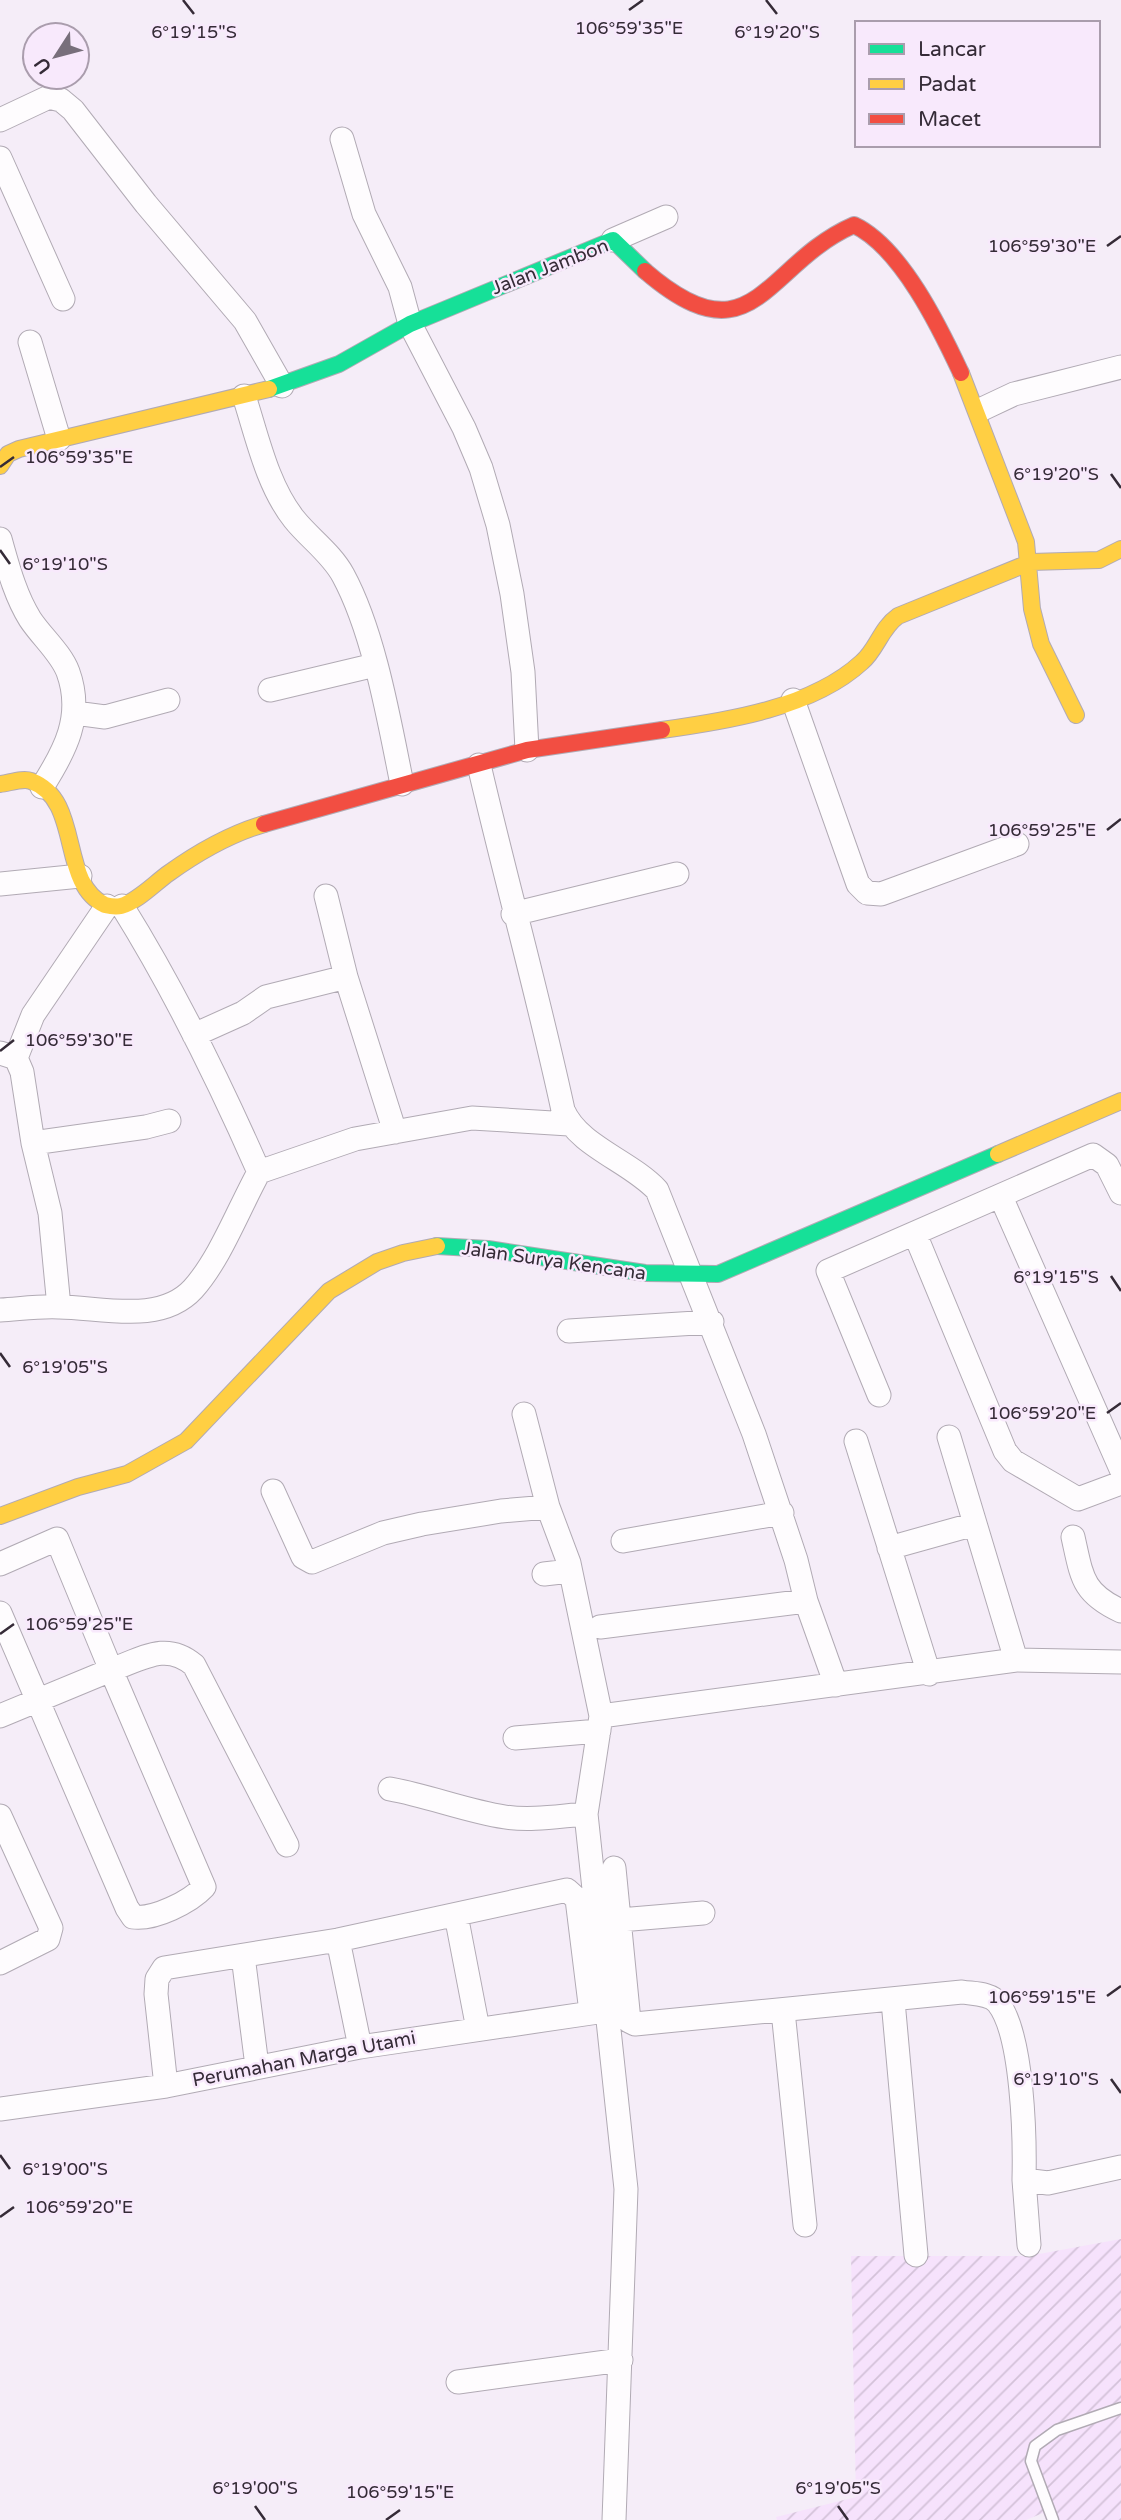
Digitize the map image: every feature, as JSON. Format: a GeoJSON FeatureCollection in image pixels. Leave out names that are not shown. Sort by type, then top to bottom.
{"type":"FeatureCollection","features":[{"type":"Feature","properties":{"kind":"street"},"geometry":{"type":"LineString","coordinates":[[0,120],[49,97],[61,100],[73,110],[146,204],[245,321],[282,386]]}},
{"type":"Feature","properties":{"kind":"street"},"geometry":{"type":"LineString","coordinates":[[342,139],[364,214],[400,287],[410,324],[481,468],[498,525],[523,672],[527,750]]}},
{"type":"Feature","properties":{"kind":"street"},"geometry":{"type":"LineString","coordinates":[[0,158],[63,299]]}},
{"type":"Feature","properties":{"kind":"street"},"geometry":{"type":"LineString","coordinates":[[613,240],[666,217]]}},
{"type":"Feature","properties":{"kind":"street","name":"Jalan Jambon"},"geometry":{"type":"LineString","coordinates":[[0,466],[8,454],[59,439],[282,386],[339,364],[410,324],[613,240],[682,302],[715,313],[761,298],[803,256],[837,232],[854,225],[867,230],[882,244],[918,295],[956,359],[980,410],[1031,562],[1034,619],[1044,650],[1076,715]]}},
{"type":"Feature","properties":{"kind":"street"},"geometry":{"type":"LineString","coordinates":[[30,342],[59,439]]}},
{"type":"Feature","properties":{"kind":"street"},"geometry":{"type":"LineString","coordinates":[[980,410],[1014,394],[1121,367]]}},
{"type":"Feature","properties":{"kind":"street"},"geometry":{"type":"LineString","coordinates":[[244,396],[269,472],[282,501],[294,519],[342,573],[374,665],[402,784]]}},
{"type":"Feature","properties":{"kind":"street"},"geometry":{"type":"LineString","coordinates":[[0,539],[13,585],[30,618],[68,671],[75,713],[66,750],[42,787]]}},
{"type":"Feature","properties":{"kind":"street"},"geometry":{"type":"LineString","coordinates":[[59,1307],[50,1213],[33,1143],[22,1072],[8,1056],[40,1004],[115,906],[184,862],[244,830],[527,750],[685,724],[734,720],[793,700],[842,679],[864,661],[887,624],[898,616],[1031,562],[1099,560],[1121,549]]}},
{"type":"Feature","properties":{"kind":"street"},"geometry":{"type":"LineString","coordinates":[[270,690],[374,665]]}},
{"type":"Feature","properties":{"kind":"street"},"geometry":{"type":"LineString","coordinates":[[75,713],[105,717],[168,700]]}},
{"type":"Feature","properties":{"kind":"street"},"geometry":{"type":"LineString","coordinates":[[793,700],[858,884],[867,893],[881,894],[1017,844]]}},
{"type":"Feature","properties":{"kind":"street"},"geometry":{"type":"LineString","coordinates":[[479,765],[513,914],[534,977],[569,1124],[657,1190],[712,1322],[782,1513],[806,1601],[836,1685]]}},
{"type":"Feature","properties":{"kind":"street"},"geometry":{"type":"LineString","coordinates":[[0,783],[29,780],[42,787],[60,809],[80,876],[96,898],[115,906],[194,1035],[259,1172]]}},
{"type":"Feature","properties":{"kind":"street"},"geometry":{"type":"LineString","coordinates":[[513,914],[677,874]]}},
{"type":"Feature","properties":{"kind":"street"},"geometry":{"type":"LineString","coordinates":[[0,884],[80,876]]}},
{"type":"Feature","properties":{"kind":"street"},"geometry":{"type":"LineString","coordinates":[[326,897],[346,977],[395,1132]]}},
{"type":"Feature","properties":{"kind":"street"},"geometry":{"type":"LineString","coordinates":[[194,1035],[243,1013],[266,997],[346,977]]}},
{"type":"Feature","properties":{"kind":"street","name":"Jalan Surya Kencana"},"geometry":{"type":"LineString","coordinates":[[0,1516],[78,1487],[127,1475],[186,1441],[329,1291],[356,1270],[377,1260],[431,1246],[474,1247],[654,1275],[718,1274],[1121,1102]]}},
{"type":"Feature","properties":{"kind":"street"},"geometry":{"type":"LineString","coordinates":[[0,1310],[59,1307],[110,1312],[157,1308],[191,1291],[205,1271],[259,1172],[355,1139],[472,1118],[569,1124]]}},
{"type":"Feature","properties":{"kind":"street"},"geometry":{"type":"LineString","coordinates":[[33,1143],[169,1121]]}},
{"type":"Feature","properties":{"kind":"street"},"geometry":{"type":"LineString","coordinates":[[879,1395],[828,1271],[1093,1155],[1107,1165],[1121,1193]]}},
{"type":"Feature","properties":{"kind":"street"},"geometry":{"type":"LineString","coordinates":[[1001,1197],[1121,1469]]}},
{"type":"Feature","properties":{"kind":"street"},"geometry":{"type":"LineString","coordinates":[[915,1234],[1005,1451],[1013,1461],[1078,1499],[1121,1483]]}},
{"type":"Feature","properties":{"kind":"street"},"geometry":{"type":"LineString","coordinates":[[569,1331],[712,1322]]}},
{"type":"Feature","properties":{"kind":"street"},"geometry":{"type":"LineString","coordinates":[[524,1414],[548,1507],[570,1571],[600,1724],[586,1814],[600,2011]]}},
{"type":"Feature","properties":{"kind":"street"},"geometry":{"type":"LineString","coordinates":[[949,1437],[1016,1660]]}},
{"type":"Feature","properties":{"kind":"street"},"geometry":{"type":"LineString","coordinates":[[856,1441],[929,1674]]}},
{"type":"Feature","properties":{"kind":"street"},"geometry":{"type":"LineString","coordinates":[[273,1491],[299,1550],[303,1557],[312,1562],[383,1533],[501,1511],[548,1507]]}},
{"type":"Feature","properties":{"kind":"street"},"geometry":{"type":"LineString","coordinates":[[623,1541],[782,1513]]}},
{"type":"Feature","properties":{"kind":"street"},"geometry":{"type":"LineString","coordinates":[[889,1548],[975,1524]]}},
{"type":"Feature","properties":{"kind":"street"},"geometry":{"type":"LineString","coordinates":[[1073,1538],[1083,1581],[1091,1593],[1121,1611]]}},
{"type":"Feature","properties":{"kind":"street"},"geometry":{"type":"LineString","coordinates":[[0,1564],[57,1539],[204,1887],[197,1895],[144,1919],[134,1917],[127,1908],[0,1613]]}},
{"type":"Feature","properties":{"kind":"street"},"geometry":{"type":"LineString","coordinates":[[544,1574],[570,1571]]}},
{"type":"Feature","properties":{"kind":"street"},"geometry":{"type":"LineString","coordinates":[[600,1626],[806,1601]]}},
{"type":"Feature","properties":{"kind":"street"},"geometry":{"type":"LineString","coordinates":[[0,1716],[111,1670],[164,1652],[181,1654],[194,1665],[287,1845]]}},
{"type":"Feature","properties":{"kind":"street"},"geometry":{"type":"LineString","coordinates":[[515,1738],[836,1685],[1016,1660],[1121,1662]]}},
{"type":"Feature","properties":{"kind":"street"},"geometry":{"type":"LineString","coordinates":[[390,1789],[432,1796],[505,1817],[526,1819],[586,1814]]}},
{"type":"Feature","properties":{"kind":"street"},"geometry":{"type":"LineString","coordinates":[[0,1815],[51,1928],[48,1939],[41,1944],[0,1963]]}},
{"type":"Feature","properties":{"kind":"street"},"geometry":{"type":"LineString","coordinates":[[614,1868],[627,2015],[635,2024],[893,2001],[962,1992],[983,1995],[996,2001],[1005,2016],[1017,2066],[1029,2245]]}},
{"type":"Feature","properties":{"kind":"street"},"geometry":{"type":"LineString","coordinates":[[166,2086],[157,1979],[164,1968],[338,1940],[567,1890],[572,1894],[576,1899],[600,2011],[626,2189],[614,2520]]}},
{"type":"Feature","properties":{"kind":"street"},"geometry":{"type":"LineString","coordinates":[[620,1920],[703,1913]]}},
{"type":"Feature","properties":{"kind":"street"},"geometry":{"type":"LineString","coordinates":[[456,1915],[478,2029]]}},
{"type":"Feature","properties":{"kind":"street"},"geometry":{"type":"LineString","coordinates":[[338,1940],[360,2047]]}},
{"type":"Feature","properties":{"kind":"street"},"geometry":{"type":"LineString","coordinates":[[243,1956],[257,2066]]}},
{"type":"Feature","properties":{"kind":"street"},"geometry":{"type":"LineString","coordinates":[[893,2001],[916,2255]]}},
{"type":"Feature","properties":{"kind":"street","name":"Perumahan Marga Utami"},"geometry":{"type":"LineString","coordinates":[[0,2109],[166,2086],[360,2047],[600,2011]]}},
{"type":"Feature","properties":{"kind":"street"},"geometry":{"type":"LineString","coordinates":[[783,2011],[805,2225]]}},
{"type":"Feature","properties":{"kind":"street"},"geometry":{"type":"LineString","coordinates":[[1024,2180],[1048,2183],[1121,2167]]}},
{"type":"Feature","properties":{"kind":"street"},"geometry":{"type":"LineString","coordinates":[[458,2382],[621,2360]]}},
{"type":"Feature","properties":{"kind":"lane"},"geometry":{"type":"LineString","coordinates":[[1053,2520],[1031,2461],[1035,2446],[1057,2430],[1121,2408]]}},
{"type":"Feature","properties":{"kind":"shaded area"},"geometry":{"type":"Polygon","coordinates":[[[1121,2239],[1121,2520],[1046,2520],[1043,2513],[1026,2520],[777,2520],[776,2517],[856,2497],[851,2256],[1028,2256],[1121,2239]]]}},
{"type":"Feature","properties":{"kind":"traffic: fast"},"geometry":{"type":"LineString","coordinates":[[269,389],[339,364],[410,324],[613,240],[645,271]]}},
{"type":"Feature","properties":{"kind":"traffic: fast"},"geometry":{"type":"LineString","coordinates":[[437,1246],[488,1249],[645,1273],[718,1274],[998,1154]]}},
{"type":"Feature","properties":{"kind":"traffic: slow"},"geometry":{"type":"LineString","coordinates":[[961,373],[1026,542],[1032,609],[1041,644],[1076,715]]}},
{"type":"Feature","properties":{"kind":"traffic: slow"},"geometry":{"type":"LineString","coordinates":[[0,466],[8,454],[19,449],[269,389]]}},
{"type":"Feature","properties":{"kind":"traffic: slow"},"geometry":{"type":"LineString","coordinates":[[662,730],[741,717],[794,701],[842,678],[862,662],[887,626],[898,616],[1031,562],[1099,560],[1121,549]]}},
{"type":"Feature","properties":{"kind":"traffic: slow"},"geometry":{"type":"LineString","coordinates":[[0,784],[28,780],[47,791],[58,805],[65,823],[81,879],[90,894],[109,906],[127,904],[202,851],[264,824]]}},
{"type":"Feature","properties":{"kind":"traffic: slow"},"geometry":{"type":"LineString","coordinates":[[998,1154],[1121,1101]]}},
{"type":"Feature","properties":{"kind":"traffic: slow"},"geometry":{"type":"LineString","coordinates":[[0,1516],[78,1487],[127,1474],[186,1441],[329,1291],[377,1262],[437,1246]]}},
{"type":"Feature","properties":{"kind":"traffic: jam"},"geometry":{"type":"LineString","coordinates":[[645,271],[682,298],[711,309],[735,308],[757,298],[824,242],[854,225],[888,251],[903,270],[930,312],[961,373]]}},
{"type":"Feature","properties":{"kind":"traffic: jam"},"geometry":{"type":"LineString","coordinates":[[264,824],[527,750],[662,730]]}}]}
